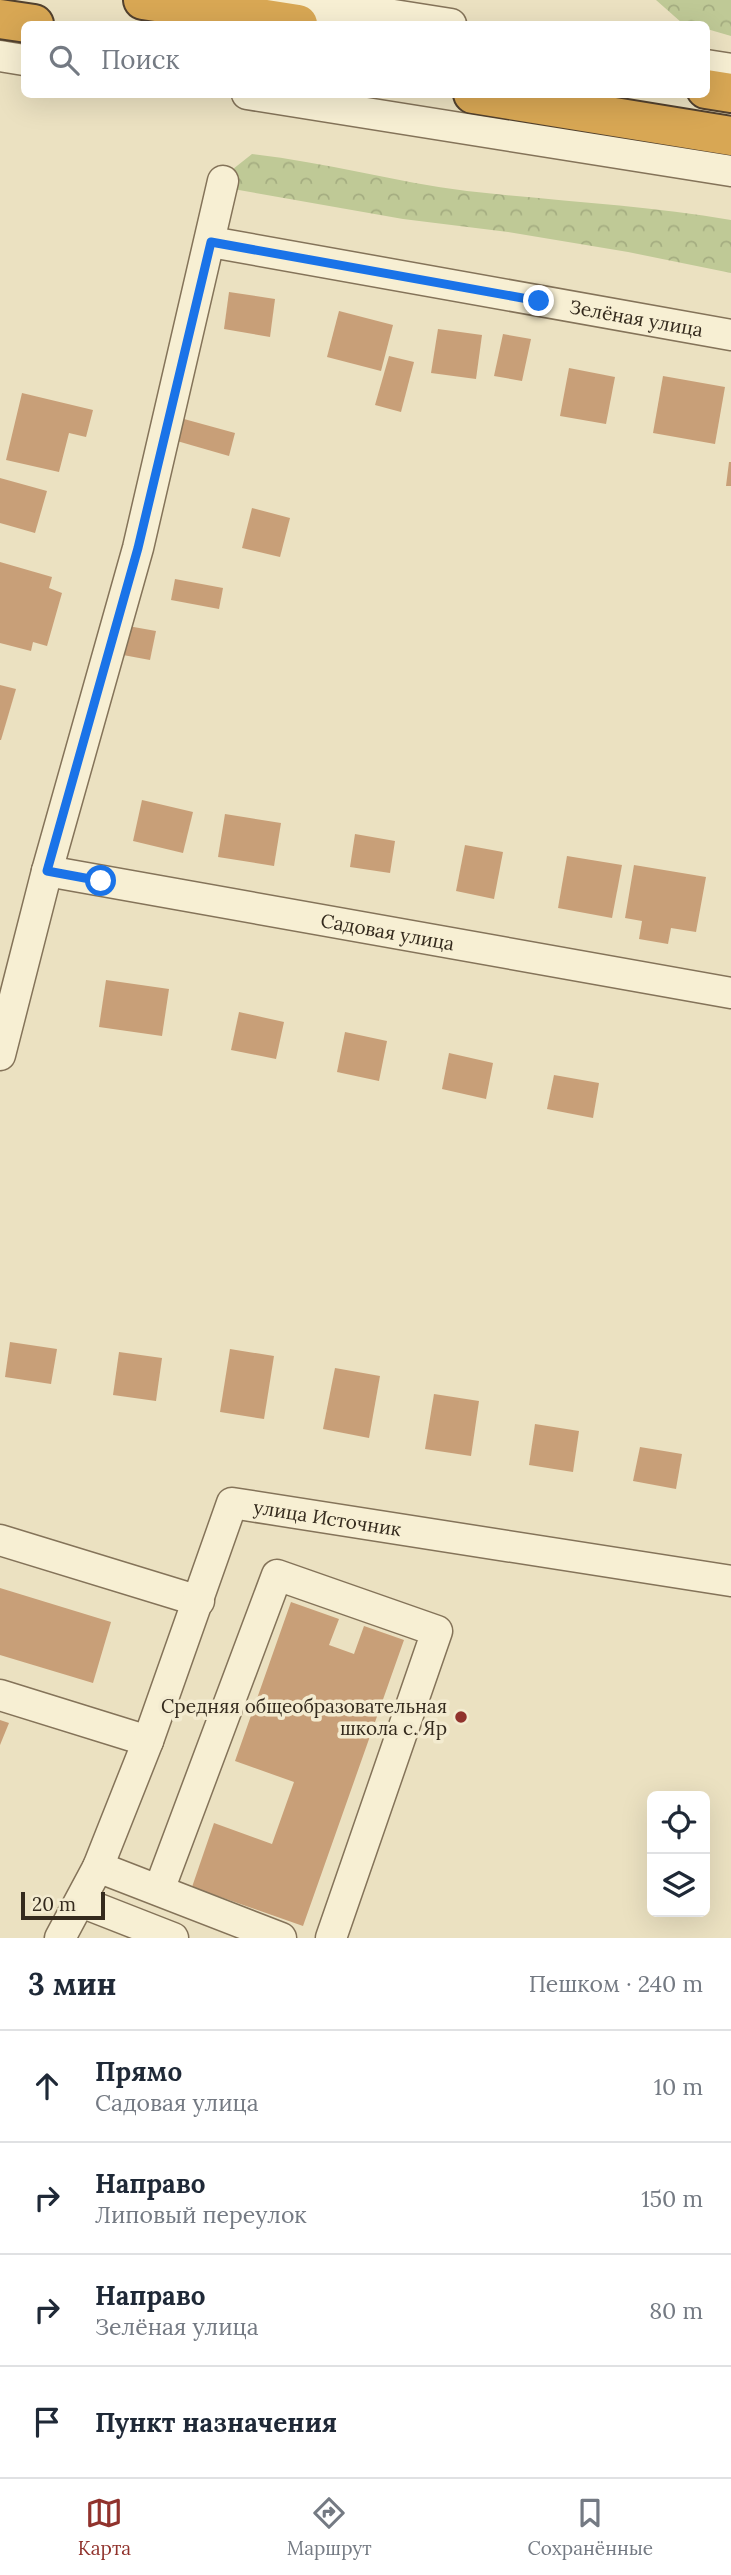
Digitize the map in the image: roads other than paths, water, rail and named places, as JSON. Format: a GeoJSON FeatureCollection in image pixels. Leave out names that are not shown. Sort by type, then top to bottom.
{"type":"FeatureCollection","features":[{"type":"Feature","properties":{"kind":"highway"},"geometry":{"type":"LineString","coordinates":[[143,0],[279,21]]}},
{"type":"Feature","properties":{"kind":"highway"},"geometry":{"type":"LineString","coordinates":[[0,19],[21,22]]}},
{"type":"Feature","properties":{"kind":"highway"},"geometry":{"type":"LineString","coordinates":[[710,90],[731,93]]}},
{"type":"Feature","properties":{"kind":"highway"},"geometry":{"type":"LineString","coordinates":[[498,98],[731,136]]}},
{"type":"Feature","properties":{"kind":"street"},"geometry":{"type":"LineString","coordinates":[[218,0],[355,9],[432,21]]}},
{"type":"Feature","properties":{"kind":"street"},"geometry":{"type":"LineString","coordinates":[[0,56],[21,60]]}},
{"type":"Feature","properties":{"kind":"street"},"geometry":{"type":"LineString","coordinates":[[710,66],[731,69]]}},
{"type":"Feature","properties":{"kind":"street"},"geometry":{"type":"LineString","coordinates":[[272,98],[731,172]]}},
{"type":"Feature","properties":{"kind":"street"},"geometry":{"type":"LineString","coordinates":[[0,1055],[47,871],[138,548],[223,181]]}},
{"type":"Feature","properties":{"kind":"street","name":"Зелёная улица"},"geometry":{"type":"LineString","coordinates":[[211,242],[731,335]]}},
{"type":"Feature","properties":{"kind":"street","name":"Садовая улица"},"geometry":{"type":"LineString","coordinates":[[47,871],[731,993]]}},
{"type":"Feature","properties":{"kind":"street","name":"улица Источник"},"geometry":{"type":"LineString","coordinates":[[199,1601],[232,1503],[731,1581]]}},
{"type":"Feature","properties":{"kind":"street"},"geometry":{"type":"LineString","coordinates":[[0,1540],[199,1601],[98,1867],[60,1938]]}},
{"type":"Feature","properties":{"kind":"street"},"geometry":{"type":"LineString","coordinates":[[159,1890],[277,1574],[436,1631],[331,1938]]}},
{"type":"Feature","properties":{"kind":"street"},"geometry":{"type":"LineString","coordinates":[[0,1695],[148,1741]]}},
{"type":"Feature","properties":{"kind":"street"},"geometry":{"type":"LineString","coordinates":[[98,1867],[281,1938]]}},
{"type":"Feature","properties":{"kind":"street"},"geometry":{"type":"LineString","coordinates":[[81,1902],[173,1938]]}},
{"type":"Feature","properties":{"kind":"place","name":"Средняя общеобразовательная школа с. Яр"},"geometry":{"type":"Point","coordinates":[461,1717]}}]}
